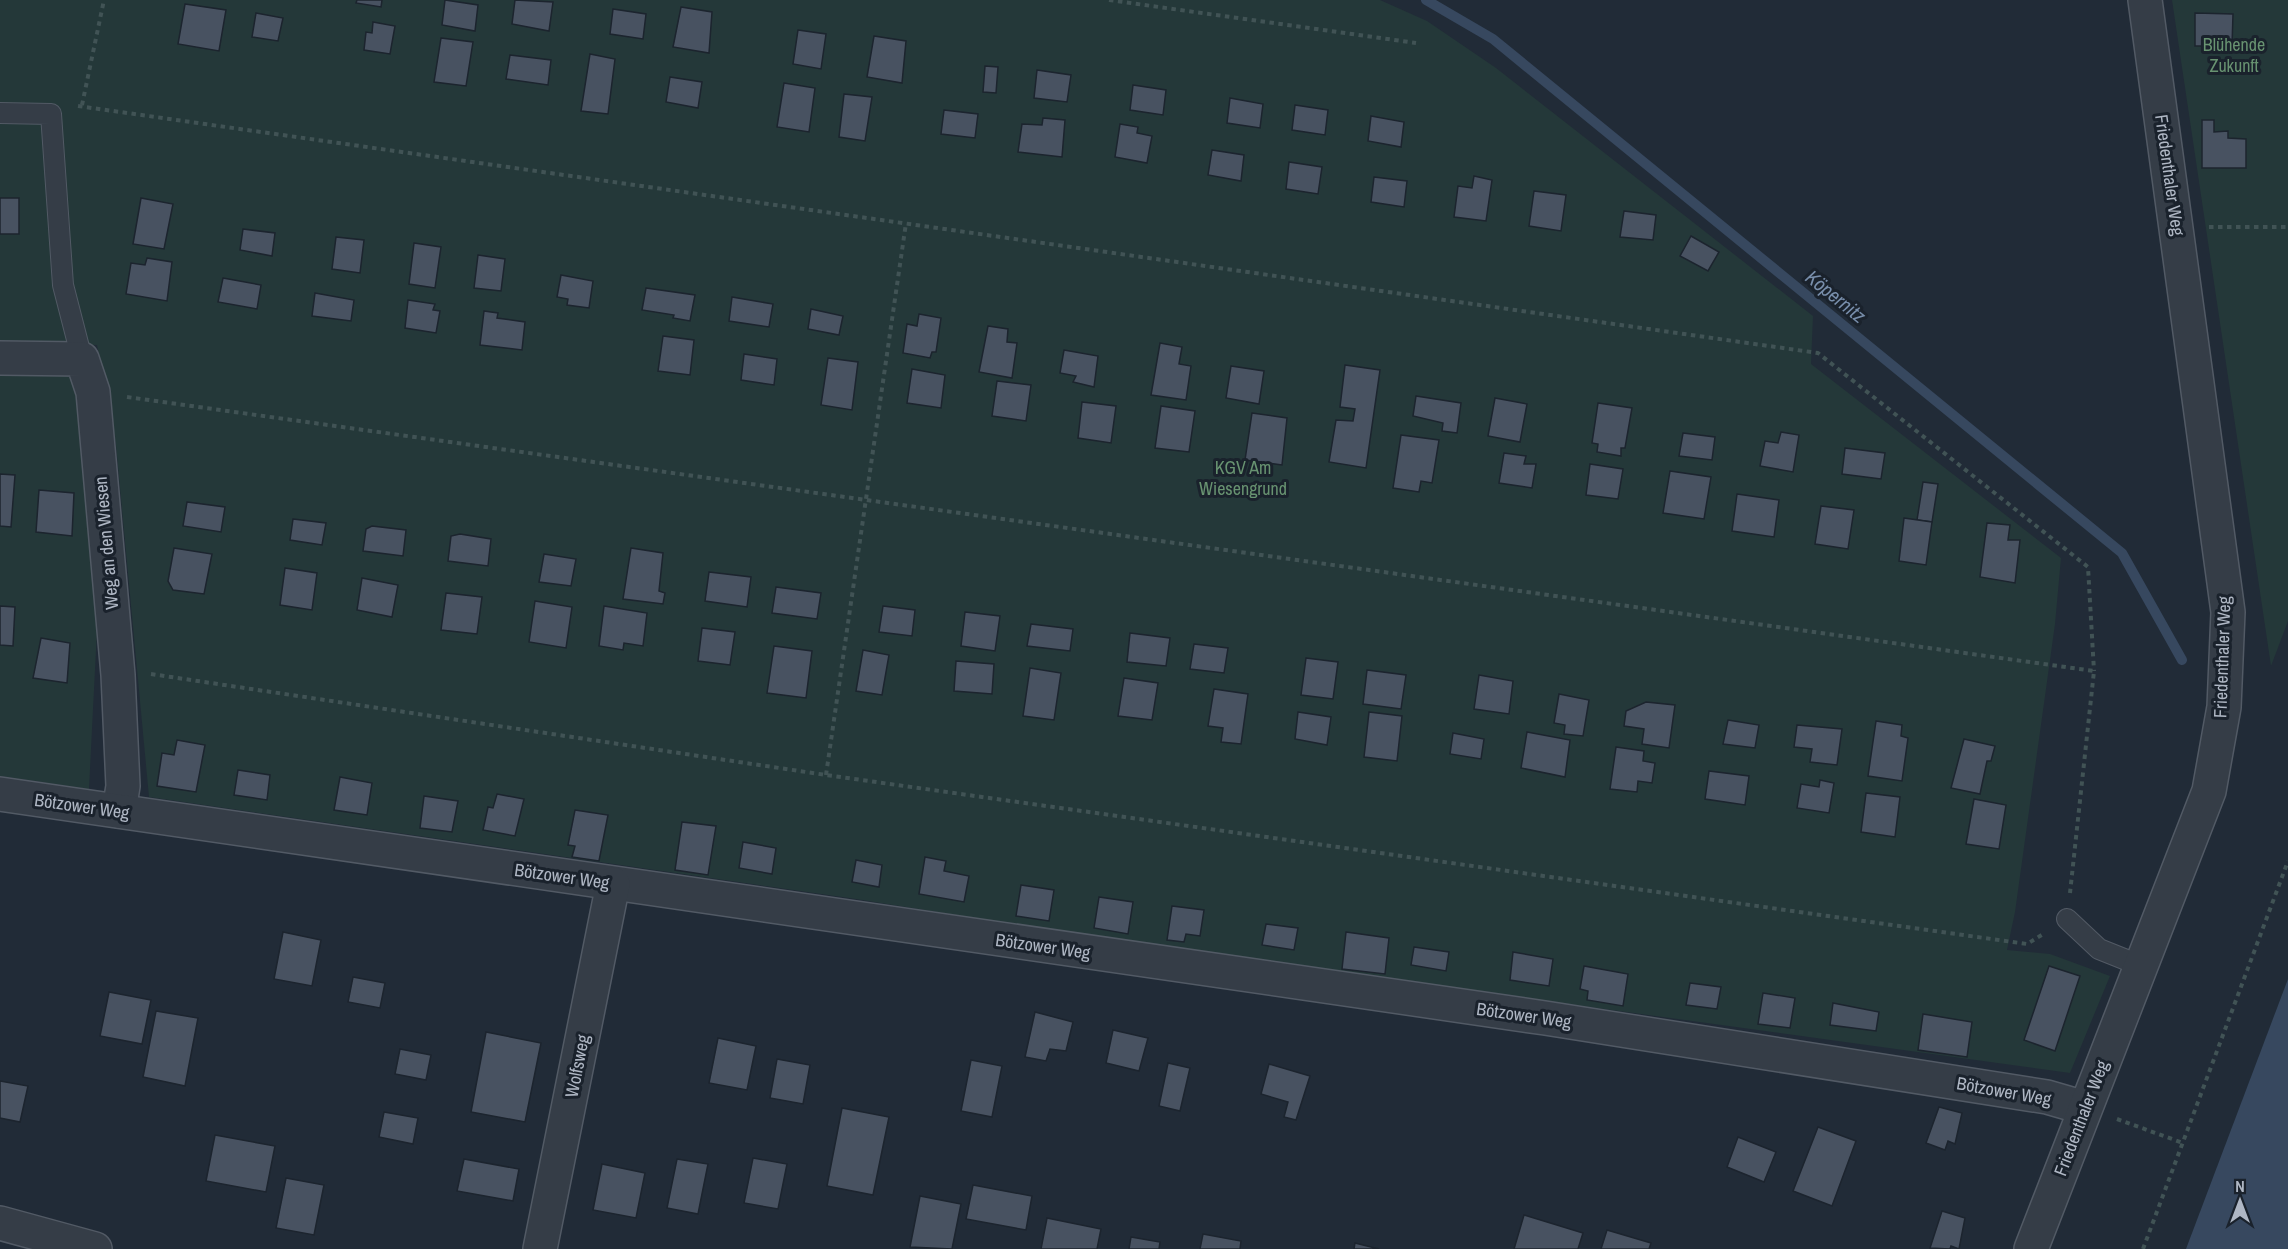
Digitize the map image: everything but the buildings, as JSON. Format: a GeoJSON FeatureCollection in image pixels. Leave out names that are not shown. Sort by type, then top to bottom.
{"type":"FeatureCollection","features":[{"type":"Feature","properties":{"kind":"street","name":"Friedenthaler Weg"},"geometry":{"type":"LineString","coordinates":[[2031,1249],[2139,965],[2209,792],[2224,707],[2228,612],[2145,0]]}},
{"type":"Feature","properties":{"kind":"street"},"geometry":{"type":"LineString","coordinates":[[0,358],[82,359]]}},
{"type":"Feature","properties":{"kind":"street","name":"Weg an den Wiesen"},"geometry":{"type":"LineString","coordinates":[[82,359],[93,392],[118,675],[123,786],[119,811]]}},
{"type":"Feature","properties":{"kind":"street","name":"Bötzower Weg"},"geometry":{"type":"LineString","coordinates":[[0,794],[1545,1018],[2047,1097],[2085,1108]]}},
{"type":"Feature","properties":{"kind":"street","name":"Wolfsweg"},"geometry":{"type":"LineString","coordinates":[[540,1249],[613,884]]}},
{"type":"Feature","properties":{"kind":"street"},"geometry":{"type":"LineString","coordinates":[[0,1223],[94,1249]]}},
{"type":"Feature","properties":{"kind":"lane"},"geometry":{"type":"LineString","coordinates":[[0,113],[51,114],[63,285],[82,359]]}},
{"type":"Feature","properties":{"kind":"lane"},"geometry":{"type":"LineString","coordinates":[[2067,919],[2099,949],[2139,965]]}},
{"type":"Feature","properties":{"kind":"path"},"geometry":{"type":"LineString","coordinates":[[82,105],[104,0]]}},
{"type":"Feature","properties":{"kind":"path"},"geometry":{"type":"LineString","coordinates":[[1109,0],[1416,43]]}},
{"type":"Feature","properties":{"kind":"path"},"geometry":{"type":"LineString","coordinates":[[51,114],[82,105],[1818,353],[2088,567],[2094,671],[2067,919],[2027,944],[826,775],[159,674],[118,675]]}},
{"type":"Feature","properties":{"kind":"path"},"geometry":{"type":"LineString","coordinates":[[826,775],[906,223]]}},
{"type":"Feature","properties":{"kind":"path"},"geometry":{"type":"LineString","coordinates":[[2178,232],[2209,227],[2288,227]]}},
{"type":"Feature","properties":{"kind":"path"},"geometry":{"type":"LineString","coordinates":[[93,392],[2094,671]]}},
{"type":"Feature","properties":{"kind":"path"},"geometry":{"type":"LineString","coordinates":[[2143,1249],[2288,861]]}},
{"type":"Feature","properties":{"kind":"path"},"geometry":{"type":"LineString","coordinates":[[2085,1108],[2183,1143]]}},
{"type":"Feature","properties":{"kind":"green space","name":"KGV Am Wiesengrund"},"geometry":{"type":"Polygon","coordinates":[[[0,0],[1380,0],[1427,21],[1496,68],[1813,316],[1811,364],[2061,558],[2055,624],[2015,912],[2007,950],[2050,954],[2110,976],[2070,1073],[1154,947],[856,899],[149,797],[116,445],[97,345],[0,343],[0,0]]]}},
{"type":"Feature","properties":{"kind":"green space","name":"Blühende Zukunft"},"geometry":{"type":"Polygon","coordinates":[[[2172,0],[2288,0],[2288,621],[2271,666],[2172,0]]]}},
{"type":"Feature","properties":{"kind":"green space"},"geometry":{"type":"Polygon","coordinates":[[[0,370],[69,373],[82,391],[99,590],[89,789],[0,776],[0,370]]]}},
{"type":"Feature","properties":{"kind":"water"},"geometry":{"type":"Polygon","coordinates":[[[2288,979],[2288,1249],[2186,1249],[2288,979]]]}},
{"type":"Feature","properties":{"kind":"waterway","name":"Köpernitz"},"geometry":{"type":"LineString","coordinates":[[1426,0],[1493,39],[2122,553],[2182,660]]}}]}
